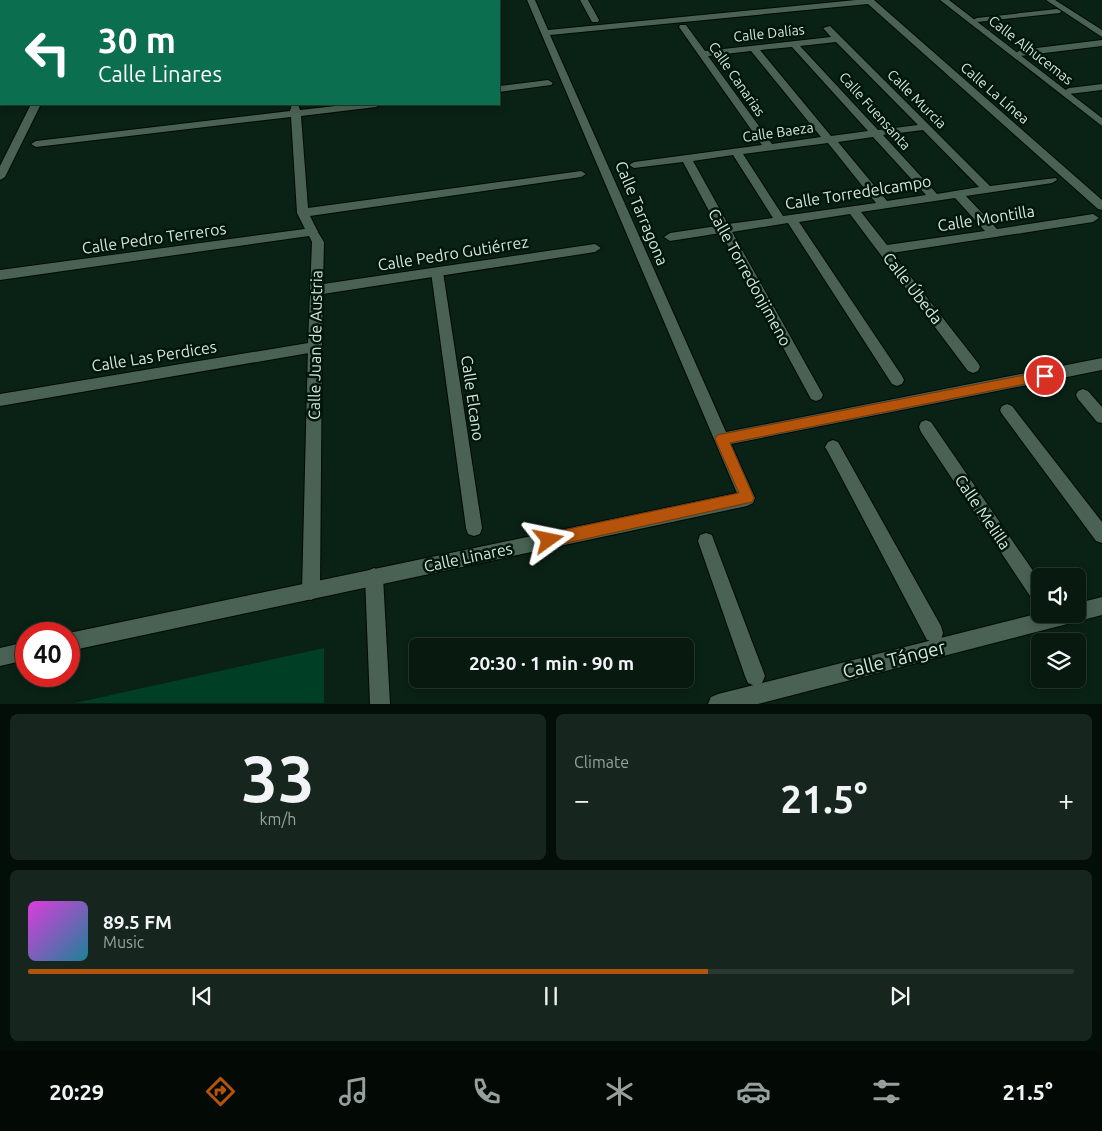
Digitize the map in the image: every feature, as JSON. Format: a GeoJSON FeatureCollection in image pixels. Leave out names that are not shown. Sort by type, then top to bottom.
{"type":"FeatureCollection","features":[{"type":"Feature","properties":{"kind":"street","name":"Calle Tarragona"},"geometry":{"type":"LineString","coordinates":[[531,0],[722,439]]}},
{"type":"Feature","properties":{"kind":"street"},"geometry":{"type":"LineString","coordinates":[[584,0],[595,20]]}},
{"type":"Feature","properties":{"kind":"street"},"geometry":{"type":"LineString","coordinates":[[757,0],[767,11]]}},
{"type":"Feature","properties":{"kind":"street"},"geometry":{"type":"LineString","coordinates":[[546,34],[870,0]]}},
{"type":"Feature","properties":{"kind":"street","name":"Calle La Línea"},"geometry":{"type":"LineString","coordinates":[[870,0],[1102,206]]}},
{"type":"Feature","properties":{"kind":"street","name":"Calle Alhucemas"},"geometry":{"type":"LineString","coordinates":[[944,0],[1102,123]]}},
{"type":"Feature","properties":{"kind":"street"},"geometry":{"type":"LineString","coordinates":[[1050,0],[1102,34]]}},
{"type":"Feature","properties":{"kind":"street"},"geometry":{"type":"LineString","coordinates":[[977,20],[1057,11]]}},
{"type":"Feature","properties":{"kind":"street","name":"Calle Canarias"},"geometry":{"type":"LineString","coordinates":[[683,27],[769,147]]}},
{"type":"Feature","properties":{"kind":"street","name":"Calle Murcia"},"geometry":{"type":"LineString","coordinates":[[827,28],[987,190]]}},
{"type":"Feature","properties":{"kind":"street","name":"Calle Dalías"},"geometry":{"type":"LineString","coordinates":[[703,54],[838,39]]}},
{"type":"Feature","properties":{"kind":"street"},"geometry":{"type":"LineString","coordinates":[[1020,53],[1102,43]]}},
{"type":"Feature","properties":{"kind":"street","name":"Calle Fuensanta"},"geometry":{"type":"LineString","coordinates":[[794,44],[934,197]]}},
{"type":"Feature","properties":{"kind":"street"},"geometry":{"type":"LineString","coordinates":[[754,49],[884,205]]}},
{"type":"Feature","properties":{"kind":"street"},"geometry":{"type":"LineString","coordinates":[[500,89],[548,83]]}},
{"type":"Feature","properties":{"kind":"street"},"geometry":{"type":"LineString","coordinates":[[1069,91],[1102,87]]}},
{"type":"Feature","properties":{"kind":"street"},"geometry":{"type":"LineString","coordinates":[[0,177],[36,105]]}},
{"type":"Feature","properties":{"kind":"street"},"geometry":{"type":"LineString","coordinates":[[36,144],[295,109],[360,105]]}},
{"type":"Feature","properties":{"kind":"street","name":"Calle Juan de Austria"},"geometry":{"type":"LineString","coordinates":[[295,109],[303,213],[318,242],[311,591]]}},
{"type":"Feature","properties":{"kind":"street","name":"Calle Baeza"},"geometry":{"type":"LineString","coordinates":[[634,165],[925,127]]}},
{"type":"Feature","properties":{"kind":"street"},"geometry":{"type":"LineString","coordinates":[[736,152],[898,380]]}},
{"type":"Feature","properties":{"kind":"street","name":"Calle Torredonjimeno"},"geometry":{"type":"LineString","coordinates":[[686,158],[816,395]]}},
{"type":"Feature","properties":{"kind":"street"},"geometry":{"type":"LineString","coordinates":[[303,213],[581,174]]}},
{"type":"Feature","properties":{"kind":"street","name":"Calle Torredelcampo"},"geometry":{"type":"LineString","coordinates":[[670,237],[1052,180]]}},
{"type":"Feature","properties":{"kind":"street"},"geometry":{"type":"LineString","coordinates":[[957,194],[994,233]]}},
{"type":"Feature","properties":{"kind":"street","name":"Calle Úbeda"},"geometry":{"type":"LineString","coordinates":[[853,210],[973,367]]}},
{"type":"Feature","properties":{"kind":"street","name":"Calle Montilla"},"geometry":{"type":"LineString","coordinates":[[884,250],[1092,218]]}},
{"type":"Feature","properties":{"kind":"street","name":"Calle Pedro Terreros"},"geometry":{"type":"LineString","coordinates":[[0,275],[312,232]]}},
{"type":"Feature","properties":{"kind":"street","name":"Calle Pedro Gutiérrez"},"geometry":{"type":"LineString","coordinates":[[316,290],[594,248]]}},
{"type":"Feature","properties":{"kind":"street","name":"Calle Elcano"},"geometry":{"type":"LineString","coordinates":[[437,272],[474,528]]}},
{"type":"Feature","properties":{"kind":"street","name":"Calle Las Perdices"},"geometry":{"type":"LineString","coordinates":[[0,400],[315,347]]}},
{"type":"Feature","properties":{"kind":"street"},"geometry":{"type":"LineString","coordinates":[[722,439],[1102,364]]}},
{"type":"Feature","properties":{"kind":"street"},"geometry":{"type":"LineString","coordinates":[[1083,395],[1102,417]]}},
{"type":"Feature","properties":{"kind":"street"},"geometry":{"type":"LineString","coordinates":[[1007,410],[1102,535]]}},
{"type":"Feature","properties":{"kind":"street","name":"Calle Melilla"},"geometry":{"type":"LineString","coordinates":[[926,427],[1031,583]]}},
{"type":"Feature","properties":{"kind":"street","name":"Calle Linares"},"geometry":{"type":"LineString","coordinates":[[80,640],[748,498],[722,439]]}},
{"type":"Feature","properties":{"kind":"street"},"geometry":{"type":"LineString","coordinates":[[833,447],[934,633]]}},
{"type":"Feature","properties":{"kind":"street"},"geometry":{"type":"LineString","coordinates":[[706,541],[755,676]]}},
{"type":"Feature","properties":{"kind":"street"},"geometry":{"type":"LineString","coordinates":[[374,577],[380,704]]}},
{"type":"Feature","properties":{"kind":"street"},"geometry":{"type":"LineString","coordinates":[[1086,610],[1102,606]]}},
{"type":"Feature","properties":{"kind":"street","name":"Calle Tánger"},"geometry":{"type":"LineString","coordinates":[[718,704],[1036,623]]}},
{"type":"Feature","properties":{"kind":"street"},"geometry":{"type":"LineString","coordinates":[[0,657],[15,654]]}},
{"type":"Feature","properties":{"kind":"green space"},"geometry":{"type":"Polygon","coordinates":[[[324,648],[324,703],[75,703],[324,648]]]}},
{"type":"Feature","properties":{"kind":"route"},"geometry":{"type":"LineString","coordinates":[[549,540],[748,498],[722,439],[1045,376]]}}]}
